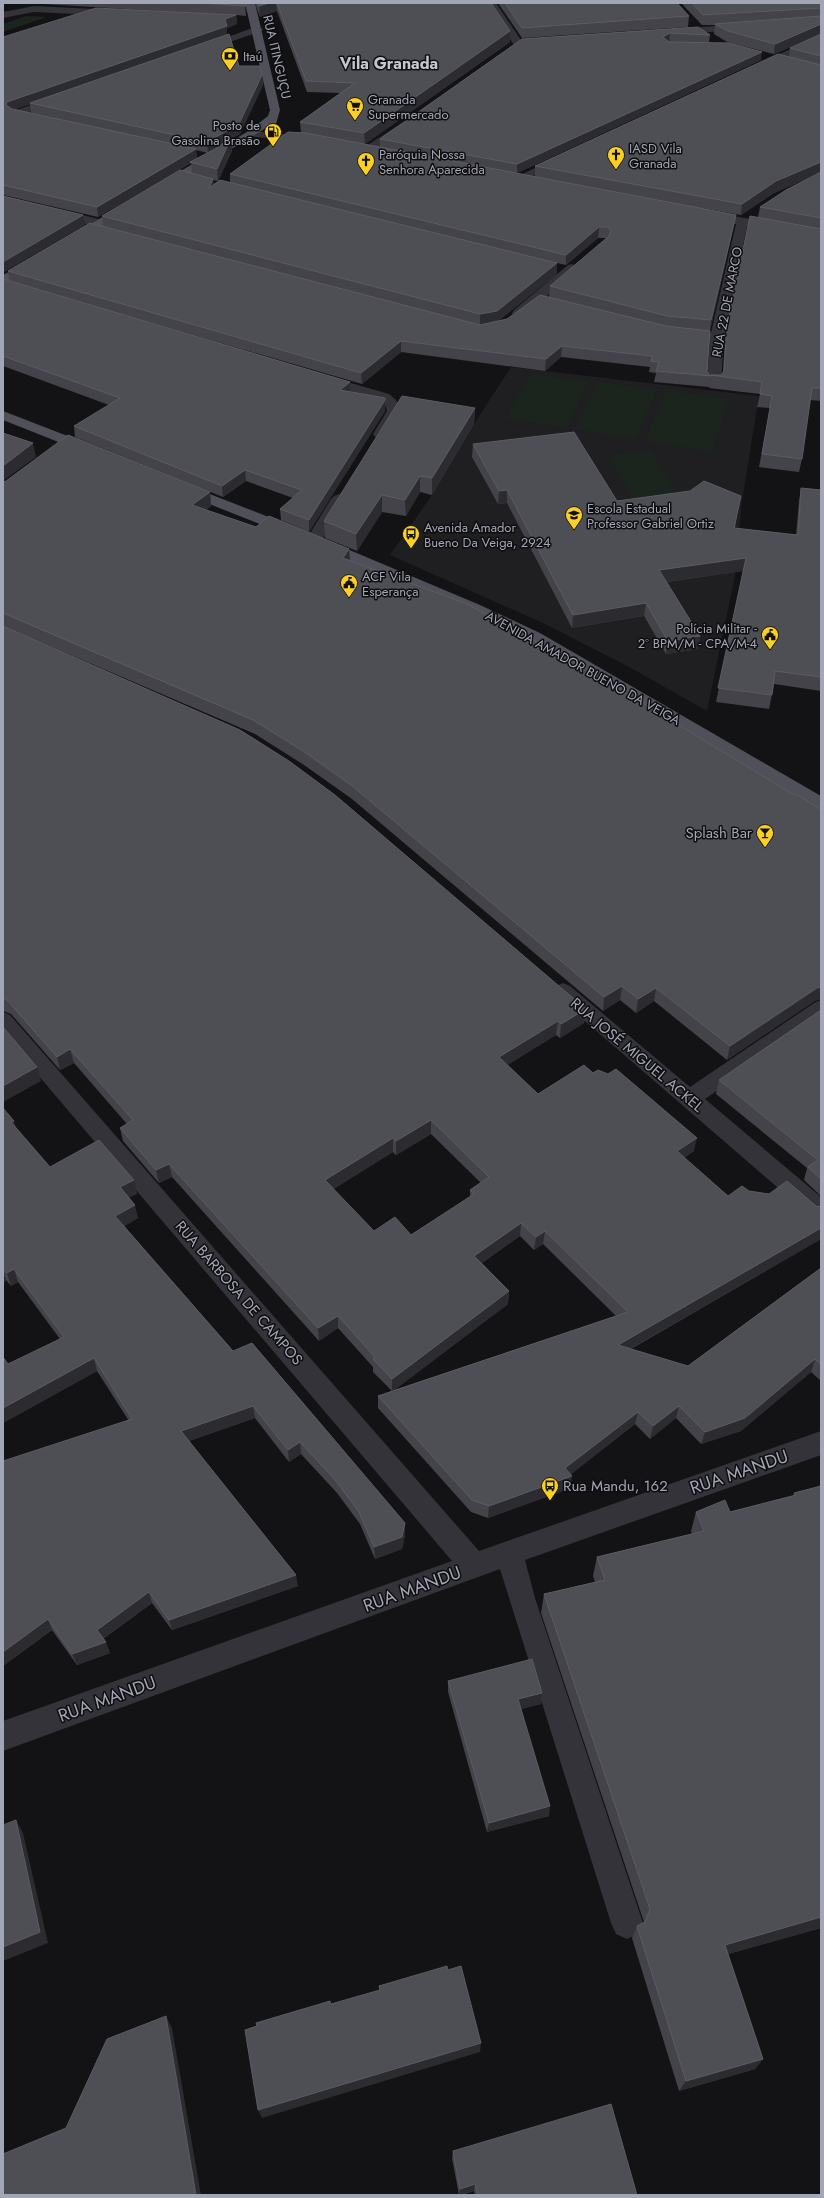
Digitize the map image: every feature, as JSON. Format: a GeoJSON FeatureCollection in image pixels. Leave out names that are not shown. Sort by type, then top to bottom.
{"type":"FeatureCollection","features":[{"type":"Feature","properties":{"kind":"main road","name":"RUA ITINGUÇU"},"geometry":{"type":"LineString","coordinates":[[250,3],[257,25],[273,99],[274,117],[271,127],[276,135]]}},
{"type":"Feature","properties":{"kind":"main road"},"geometry":{"type":"LineString","coordinates":[[152,192],[251,134],[274,117]]}},
{"type":"Feature","properties":{"kind":"main road"},"geometry":{"type":"LineString","coordinates":[[64,244],[99,228],[139,200]]}},
{"type":"Feature","properties":{"kind":"main road"},"geometry":{"type":"LineString","coordinates":[[3,280],[44,256]]}},
{"type":"Feature","properties":{"kind":"main road"},"geometry":{"type":"LineString","coordinates":[[3,415],[63,446],[106,457]]}},
{"type":"Feature","properties":{"kind":"main road","name":"AVENIDA AMADOR BUENO DA VEIGA"},"geometry":{"type":"LineString","coordinates":[[172,484],[314,540],[474,608],[534,637],[821,804]]}},
{"type":"Feature","properties":{"kind":"street"},"geometry":{"type":"LineString","coordinates":[[491,3],[522,43],[508,52]]}},
{"type":"Feature","properties":{"kind":"street"},"geometry":{"type":"LineString","coordinates":[[3,15],[34,9],[129,14]]}},
{"type":"Feature","properties":{"kind":"street"},"geometry":{"type":"LineString","coordinates":[[69,21],[98,12]]}},
{"type":"Feature","properties":{"kind":"street"},"geometry":{"type":"LineString","coordinates":[[687,19],[698,30],[711,39]]}},
{"type":"Feature","properties":{"kind":"street"},"geometry":{"type":"LineString","coordinates":[[240,20],[257,25]]}},
{"type":"Feature","properties":{"kind":"street"},"geometry":{"type":"LineString","coordinates":[[191,52],[257,25]]}},
{"type":"Feature","properties":{"kind":"street"},"geometry":{"type":"LineString","coordinates":[[659,33],[752,27]]}},
{"type":"Feature","properties":{"kind":"street"},"geometry":{"type":"LineString","coordinates":[[745,73],[821,38]]}},
{"type":"Feature","properties":{"kind":"street"},"geometry":{"type":"LineString","coordinates":[[760,55],[788,63]]}},
{"type":"Feature","properties":{"kind":"street"},"geometry":{"type":"LineString","coordinates":[[14,114],[66,96]]}},
{"type":"Feature","properties":{"kind":"street"},"geometry":{"type":"LineString","coordinates":[[3,112],[37,119]]}},
{"type":"Feature","properties":{"kind":"street"},"geometry":{"type":"LineString","coordinates":[[367,150],[417,115]]}},
{"type":"Feature","properties":{"kind":"street"},"geometry":{"type":"LineString","coordinates":[[274,117],[307,139]]}},
{"type":"Feature","properties":{"kind":"street"},"geometry":{"type":"LineString","coordinates":[[251,134],[276,135],[322,142]]}},
{"type":"Feature","properties":{"kind":"street"},"geometry":{"type":"LineString","coordinates":[[352,148],[383,154]]}},
{"type":"Feature","properties":{"kind":"street"},"geometry":{"type":"LineString","coordinates":[[539,184],[512,179],[573,153]]}},
{"type":"Feature","properties":{"kind":"street"},"geometry":{"type":"LineString","coordinates":[[196,155],[211,158]]}},
{"type":"Feature","properties":{"kind":"street"},"geometry":{"type":"LineString","coordinates":[[179,176],[194,180]]}},
{"type":"Feature","properties":{"kind":"street"},"geometry":{"type":"LineString","coordinates":[[3,200],[99,228]]}},
{"type":"Feature","properties":{"kind":"street"},"geometry":{"type":"LineString","coordinates":[[742,222],[756,211]]}},
{"type":"Feature","properties":{"kind":"street"},"geometry":{"type":"LineString","coordinates":[[695,213],[821,236]]}},
{"type":"Feature","properties":{"kind":"street","name":"RUA 22 DE MARCO"},"geometry":{"type":"LineString","coordinates":[[714,383],[717,338],[742,222]]}},
{"type":"Feature","properties":{"kind":"street"},"geometry":{"type":"LineString","coordinates":[[508,322],[537,299],[579,261]]}},
{"type":"Feature","properties":{"kind":"street"},"geometry":{"type":"LineString","coordinates":[[552,268],[567,271]]}},
{"type":"Feature","properties":{"kind":"street"},"geometry":{"type":"LineString","coordinates":[[3,285],[18,289]]}},
{"type":"Feature","properties":{"kind":"street"},"geometry":{"type":"LineString","coordinates":[[537,299],[552,303]]}},
{"type":"Feature","properties":{"kind":"street"},"geometry":{"type":"LineString","coordinates":[[665,332],[717,338]]}},
{"type":"Feature","properties":{"kind":"street"},"geometry":{"type":"LineString","coordinates":[[308,374],[384,397],[393,404],[394,411],[373,445]]}},
{"type":"Feature","properties":{"kind":"street"},"geometry":{"type":"LineString","coordinates":[[314,540],[348,486]]}},
{"type":"Feature","properties":{"kind":"street","name":"RUA JOSÉ MIGUEL ACKEL"},"geometry":{"type":"LineString","coordinates":[[550,980],[821,1211]]}},
{"type":"Feature","properties":{"kind":"street"},"geometry":{"type":"LineString","coordinates":[[689,1099],[821,1008]]}},
{"type":"Feature","properties":{"kind":"street","name":"RUA BARBOSA DE CAMPOS"},"geometry":{"type":"LineString","coordinates":[[3,1020],[474,1566]]}},
{"type":"Feature","properties":{"kind":"street","name":"RUA MANDU"},"geometry":{"type":"LineString","coordinates":[[3,1736],[510,1553],[821,1443]]}},
{"type":"Feature","properties":{"kind":"street"},"geometry":{"type":"LineString","coordinates":[[510,1553],[521,1598],[627,1923]]}},
{"type":"Feature","properties":{"kind":"shaded area"},"geometry":{"type":"Polygon","coordinates":[[[26,16],[47,17],[3,32],[3,24],[26,16]]]}},
{"type":"Feature","properties":{"kind":"shaded area","name":"Escola Estadual Professor Gabriel Ortiz"},"geometry":{"type":"Polygon","coordinates":[[[511,367],[759,396],[742,501],[735,576],[707,711],[629,667],[545,624],[390,555],[432,495],[474,424],[511,367]]]}},
{"type":"Feature","properties":{"kind":"shaded area"},"geometry":{"type":"Polygon","coordinates":[[[531,374],[589,381],[566,428],[506,418],[531,374]]]}},
{"type":"Feature","properties":{"kind":"shaded area"},"geometry":{"type":"Polygon","coordinates":[[[599,382],[657,389],[636,439],[574,429],[599,382]]]}},
{"type":"Feature","properties":{"kind":"shaded area"},"geometry":{"type":"Polygon","coordinates":[[[665,390],[729,399],[712,452],[645,441],[665,390]]]}},
{"type":"Feature","properties":{"kind":"shaded area"},"geometry":{"type":"Polygon","coordinates":[[[651,450],[677,493],[632,498],[608,455],[651,450]]]}},
{"type":"Feature","properties":{"kind":"building"},"geometry":{"type":"Polygon","coordinates":[[[201,3],[245,3],[246,6],[201,3]]]}},
{"type":"Feature","properties":{"kind":"building"},"geometry":{"type":"Polygon","coordinates":[[[258,3],[269,3],[259,6],[258,3]]]}},
{"type":"Feature","properties":{"kind":"building"},"geometry":{"type":"Polygon","coordinates":[[[277,3],[491,3],[510,31],[364,133],[300,122],[355,83],[306,81],[277,3]]]}},
{"type":"Feature","properties":{"kind":"building"},"geometry":{"type":"Polygon","coordinates":[[[505,3],[677,3],[689,16],[522,28],[505,3]]]}},
{"type":"Feature","properties":{"kind":"building"},"geometry":{"type":"Polygon","coordinates":[[[692,3],[821,3],[821,8],[703,15],[692,3]]]}},
{"type":"Feature","properties":{"kind":"building"},"geometry":{"type":"Polygon","coordinates":[[[96,8],[236,15],[225,19],[227,26],[7,102],[6,105],[12,109],[196,149],[97,207],[3,185],[3,37],[96,8]]]}},
{"type":"Feature","properties":{"kind":"building"},"geometry":{"type":"Polygon","coordinates":[[[821,16],[821,24],[775,44],[728,31],[715,24],[821,16]]]}},
{"type":"Feature","properties":{"kind":"building"},"geometry":{"type":"Polygon","coordinates":[[[698,27],[710,35],[670,33],[663,37],[669,42],[729,43],[762,52],[517,164],[380,139],[522,39],[698,27]]]}},
{"type":"Feature","properties":{"kind":"building"},"geometry":{"type":"Polygon","coordinates":[[[229,34],[239,66],[260,66],[262,75],[239,124],[207,142],[30,103],[229,34]]]}},
{"type":"Feature","properties":{"kind":"building"},"geometry":{"type":"Polygon","coordinates":[[[821,34],[821,56],[790,48],[821,34]]]}},
{"type":"Feature","properties":{"kind":"building"},"geometry":{"type":"Polygon","coordinates":[[[778,54],[821,65],[821,162],[776,181],[742,204],[535,166],[778,54]]]}},
{"type":"Feature","properties":{"kind":"building"},"geometry":{"type":"Polygon","coordinates":[[[288,132],[306,133],[736,215],[711,320],[667,316],[550,286],[609,236],[611,231],[608,227],[599,227],[566,255],[230,174],[288,132]]]}},
{"type":"Feature","properties":{"kind":"building"},"geometry":{"type":"Polygon","coordinates":[[[231,138],[217,169],[190,162],[215,149],[231,138]]]}},
{"type":"Feature","properties":{"kind":"building"},"geometry":{"type":"Polygon","coordinates":[[[180,170],[213,179],[209,188],[220,180],[557,263],[497,311],[480,314],[102,216],[180,170]]]}},
{"type":"Feature","properties":{"kind":"building"},"geometry":{"type":"Polygon","coordinates":[[[821,172],[821,218],[760,207],[786,190],[821,172]]]}},
{"type":"Feature","properties":{"kind":"building"},"geometry":{"type":"Polygon","coordinates":[[[3,196],[83,215],[3,262],[3,196]]]}},
{"type":"Feature","properties":{"kind":"building"},"geometry":{"type":"Polygon","coordinates":[[[750,216],[821,229],[821,388],[812,388],[802,459],[762,454],[772,396],[760,394],[762,382],[711,375],[721,375],[724,371],[727,326],[750,216]]]}},
{"type":"Feature","properties":{"kind":"building"},"geometry":{"type":"Polygon","coordinates":[[[90,223],[480,325],[507,319],[540,295],[666,326],[710,331],[707,372],[711,376],[656,371],[659,362],[651,361],[652,356],[562,346],[546,359],[401,341],[361,373],[8,271],[90,223]]]}},
{"type":"Feature","properties":{"kind":"building"},"geometry":{"type":"Polygon","coordinates":[[[3,279],[350,382],[340,390],[385,398],[385,400],[309,520],[280,509],[302,490],[245,470],[222,486],[74,426],[120,398],[3,356],[3,279]]]}},
{"type":"Feature","properties":{"kind":"building"},"geometry":{"type":"Polygon","coordinates":[[[402,396],[475,408],[432,478],[420,476],[405,500],[382,495],[356,534],[324,521],[402,396]]]}},
{"type":"Feature","properties":{"kind":"building"},"geometry":{"type":"Polygon","coordinates":[[[574,432],[617,501],[690,491],[704,481],[741,496],[734,528],[798,535],[801,488],[821,490],[821,677],[775,671],[772,695],[718,688],[746,558],[659,570],[700,636],[668,641],[646,603],[573,615],[507,490],[499,491],[473,444],[574,432]]]}},
{"type":"Feature","properties":{"kind":"building"},"geometry":{"type":"Polygon","coordinates":[[[3,433],[33,443],[3,466],[3,433]]]}},
{"type":"Feature","properties":{"kind":"building"},"geometry":{"type":"Polygon","coordinates":[[[68,435],[210,492],[192,505],[256,527],[269,516],[349,549],[343,558],[467,604],[585,668],[821,810],[821,987],[817,988],[730,1046],[656,988],[638,999],[622,986],[604,997],[351,785],[303,751],[253,720],[3,613],[3,482],[68,435]]]}},
{"type":"Feature","properties":{"kind":"building"},"geometry":{"type":"Polygon","coordinates":[[[3,626],[240,730],[289,761],[335,795],[586,1009],[561,1024],[558,1021],[499,1057],[538,1094],[584,1065],[593,1073],[598,1070],[608,1074],[616,1069],[697,1138],[677,1151],[728,1196],[742,1186],[749,1191],[769,1194],[787,1181],[816,1206],[821,1207],[821,1228],[618,1345],[688,1366],[821,1268],[821,1364],[815,1359],[745,1418],[705,1432],[679,1406],[653,1426],[638,1412],[565,1468],[572,1476],[489,1506],[472,1500],[378,1396],[628,1312],[545,1231],[536,1237],[521,1223],[474,1256],[509,1291],[392,1379],[373,1359],[375,1357],[338,1316],[318,1328],[169,1164],[156,1170],[120,1128],[133,1120],[70,1049],[57,1057],[7,1000],[3,998],[3,626]],[[431,1120],[396,1141],[393,1138],[325,1180],[374,1231],[395,1217],[411,1235],[474,1194],[470,1190],[489,1177],[431,1120]]]}},
{"type":"Feature","properties":{"kind":"building"},"geometry":{"type":"Polygon","coordinates":[[[821,1010],[821,1179],[808,1167],[818,1160],[719,1080],[821,1010]]]}},
{"type":"Feature","properties":{"kind":"building"},"geometry":{"type":"Polygon","coordinates":[[[3,1027],[37,1067],[3,1086],[3,1027]]]}},
{"type":"Feature","properties":{"kind":"building"},"geometry":{"type":"Polygon","coordinates":[[[3,1108],[14,1121],[11,1122],[50,1167],[99,1140],[134,1180],[120,1187],[135,1205],[115,1216],[233,1351],[252,1343],[405,1523],[402,1537],[374,1547],[359,1512],[336,1481],[300,1442],[288,1450],[253,1406],[181,1431],[296,1575],[169,1620],[149,1592],[97,1630],[106,1642],[72,1654],[48,1619],[3,1652],[3,1461],[132,1419],[94,1358],[3,1408],[3,1357],[8,1364],[64,1337],[14,1269],[7,1273],[3,1269],[3,1108]]]}},
{"type":"Feature","properties":{"kind":"building"},"geometry":{"type":"Polygon","coordinates":[[[821,1486],[821,1917],[725,1945],[763,2059],[686,2081],[637,1926],[645,1922],[650,1909],[544,1594],[605,1580],[597,1557],[704,1531],[696,1512],[725,1500],[730,1512],[796,1495],[794,1493],[821,1486]]]}},
{"type":"Feature","properties":{"kind":"building"},"geometry":{"type":"Polygon","coordinates":[[[532,1659],[542,1693],[518,1699],[550,1806],[489,1823],[448,1681],[532,1659]]]}},
{"type":"Feature","properties":{"kind":"building"},"geometry":{"type":"Polygon","coordinates":[[[16,1820],[40,1932],[3,1947],[3,1825],[16,1820]]]}},
{"type":"Feature","properties":{"kind":"building"},"geometry":{"type":"Polygon","coordinates":[[[447,1966],[448,1970],[461,1966],[481,2043],[258,2110],[245,2030],[257,2026],[256,2023],[330,2001],[331,2004],[380,1990],[379,1986],[447,1966]]]}},
{"type":"Feature","properties":{"kind":"building"},"geometry":{"type":"Polygon","coordinates":[[[166,2016],[196,2195],[3,2195],[3,2154],[66,2128],[107,2039],[166,2016]]]}},
{"type":"Feature","properties":{"kind":"building"},"geometry":{"type":"Polygon","coordinates":[[[611,2104],[637,2195],[478,2195],[475,2184],[460,2189],[453,2151],[611,2104]]]}},
{"type":"Feature","properties":{"kind":"place","name":"Itaú"},"geometry":{"type":"Point","coordinates":[230,71]}},
{"type":"Feature","properties":{"kind":"place","name":"Granada Supermercado"},"geometry":{"type":"Point","coordinates":[355,121]}},
{"type":"Feature","properties":{"kind":"place","name":"Posto de Gasolina Brasão"},"geometry":{"type":"Point","coordinates":[273,147]}},
{"type":"Feature","properties":{"kind":"place","name":"IASD Vila Granada"},"geometry":{"type":"Point","coordinates":[616,170]}},
{"type":"Feature","properties":{"kind":"place","name":"Paróquia Nossa Senhora Aparecida"},"geometry":{"type":"Point","coordinates":[366,176]}},
{"type":"Feature","properties":{"kind":"place","name":"Escola Estadual Professor Gabriel Ortiz"},"geometry":{"type":"Point","coordinates":[574,530]}},
{"type":"Feature","properties":{"kind":"place","name":"Avenida Amador Bueno Da Veiga, 2924"},"geometry":{"type":"Point","coordinates":[411,549]}},
{"type":"Feature","properties":{"kind":"place","name":"ACF Vila Esperança"},"geometry":{"type":"Point","coordinates":[349,598]}},
{"type":"Feature","properties":{"kind":"place","name":"Polícia Militar - 2º BPM/M - CPA/M-4"},"geometry":{"type":"Point","coordinates":[770,650]}},
{"type":"Feature","properties":{"kind":"place","name":"Splash Bar"},"geometry":{"type":"Point","coordinates":[765,848]}},
{"type":"Feature","properties":{"kind":"place","name":"Rua Mandu, 162"},"geometry":{"type":"Point","coordinates":[550,1501]}},
{"type":"Feature","properties":{"kind":"district","name":"Vila Granada"},"geometry":{"type":"Point","coordinates":[389,63]}}]}
